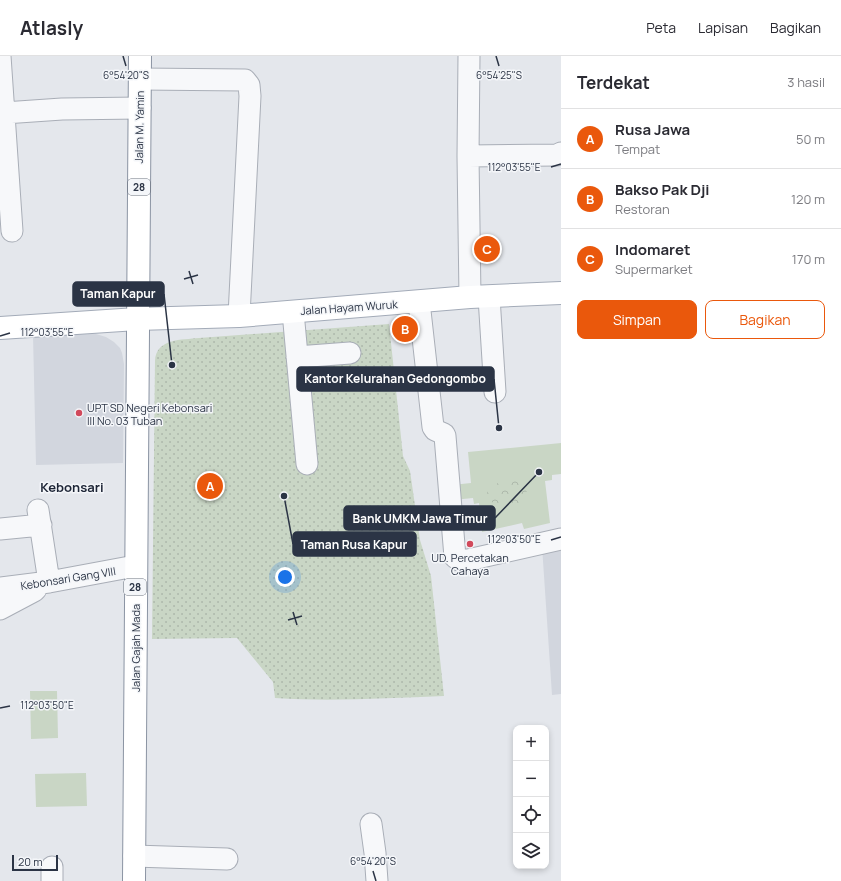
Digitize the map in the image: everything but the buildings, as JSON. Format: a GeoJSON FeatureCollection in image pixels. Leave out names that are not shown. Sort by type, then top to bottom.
{"type":"FeatureCollection","features":[{"type":"Feature","properties":{"kind":"main road","name":"Jalan M. Yamin"},"geometry":{"type":"LineString","coordinates":[[137,319],[140,56]]}},
{"type":"Feature","properties":{"kind":"main road","name":"Jalan Hayam Wuruk"},"geometry":{"type":"LineString","coordinates":[[0,328],[137,319],[239,316],[479,297],[561,293]]}},
{"type":"Feature","properties":{"kind":"main road","name":"Jalan Gajah Mada"},"geometry":{"type":"LineString","coordinates":[[134,881],[137,319]]}},
{"type":"Feature","properties":{"kind":"street"},"geometry":{"type":"LineString","coordinates":[[0,56],[4,113],[4,164],[12,231]]}},
{"type":"Feature","properties":{"kind":"street"},"geometry":{"type":"LineString","coordinates":[[470,56],[468,156],[479,297],[495,392]]}},
{"type":"Feature","properties":{"kind":"street"},"geometry":{"type":"LineString","coordinates":[[140,79],[244,80],[249,85],[239,316]]}},
{"type":"Feature","properties":{"kind":"street"},"geometry":{"type":"LineString","coordinates":[[4,113],[62,109],[140,108]]}},
{"type":"Feature","properties":{"kind":"street"},"geometry":{"type":"LineString","coordinates":[[468,156],[557,155],[561,153]]}},
{"type":"Feature","properties":{"kind":"street"},"geometry":{"type":"LineString","coordinates":[[419,302],[433,427],[445,436],[455,557],[459,560],[468,560],[561,539]]}},
{"type":"Feature","properties":{"kind":"street"},"geometry":{"type":"LineString","coordinates":[[293,312],[308,464]]}},
{"type":"Feature","properties":{"kind":"street"},"geometry":{"type":"LineString","coordinates":[[297,357],[350,353]]}},
{"type":"Feature","properties":{"kind":"street"},"geometry":{"type":"LineString","coordinates":[[0,529],[39,518],[44,582],[37,587],[34,592],[0,609]]}},
{"type":"Feature","properties":{"kind":"street","name":"Kebonsari Gang VIII"},"geometry":{"type":"LineString","coordinates":[[0,588],[136,566]]}},
{"type":"Feature","properties":{"kind":"street"},"geometry":{"type":"LineString","coordinates":[[371,824],[376,853],[377,881]]}},
{"type":"Feature","properties":{"kind":"street"},"geometry":{"type":"LineString","coordinates":[[134,856],[227,859]]}},
{"type":"Feature","properties":{"kind":"shaded area","name":"UPT SD Negeri Kebonsari III No. 03 Tuban"},"geometry":{"type":"Polygon","coordinates":[[[96,334],[106,337],[114,342],[120,348],[122,353],[124,364],[123,463],[36,465],[33,335],[96,334]]]}},
{"type":"Feature","properties":{"kind":"shaded area"},"geometry":{"type":"Polygon","coordinates":[[[561,542],[561,694],[552,695],[542,546],[561,542]]]}},
{"type":"Feature","properties":{"kind":"green space"},"geometry":{"type":"Polygon","coordinates":[[[389,324],[403,456],[410,471],[420,540],[431,576],[444,696],[338,700],[275,698],[273,682],[237,638],[152,639],[156,353],[165,344],[185,339],[389,324]]]}},
{"type":"Feature","properties":{"kind":"green space"},"geometry":{"type":"Polygon","coordinates":[[[561,443],[561,474],[552,475],[552,480],[545,481],[550,523],[524,529],[522,523],[482,532],[479,503],[474,504],[473,498],[453,500],[452,485],[471,483],[468,452],[561,443]]]}},
{"type":"Feature","properties":{"kind":"green space"},"geometry":{"type":"Polygon","coordinates":[[[512,478],[525,478],[528,480],[528,486],[524,498],[520,503],[496,503],[486,501],[485,498],[490,486],[512,478]]]}},
{"type":"Feature","properties":{"kind":"green space"},"geometry":{"type":"Polygon","coordinates":[[[30,691],[57,691],[58,738],[31,739],[30,691]]]}},
{"type":"Feature","properties":{"kind":"green space"},"geometry":{"type":"Polygon","coordinates":[[[86,773],[87,806],[36,807],[35,774],[86,773]]]}},
{"type":"Feature","properties":{"kind":"place","name":"Indomaret"},"geometry":{"type":"Point","coordinates":[487,249]}},
{"type":"Feature","properties":{"kind":"place","name":"Bakso Pak Dji"},"geometry":{"type":"Point","coordinates":[405,329]}},
{"type":"Feature","properties":{"kind":"place","name":"Taman Kapur"},"geometry":{"type":"Point","coordinates":[172,365]}},
{"type":"Feature","properties":{"kind":"place","name":"UPT SD Negeri Kebonsari III No. 03 Tuban"},"geometry":{"type":"Point","coordinates":[79,413]}},
{"type":"Feature","properties":{"kind":"place","name":"Kantor Kelurahan Gedongombo"},"geometry":{"type":"Point","coordinates":[499,428]}},
{"type":"Feature","properties":{"kind":"place","name":"Bank UMKM Jawa Timur"},"geometry":{"type":"Point","coordinates":[539,472]}},
{"type":"Feature","properties":{"kind":"place","name":"Rusa Jawa"},"geometry":{"type":"Point","coordinates":[210,486]}},
{"type":"Feature","properties":{"kind":"place","name":"Taman Rusa Kapur"},"geometry":{"type":"Point","coordinates":[284,496]}},
{"type":"Feature","properties":{"kind":"place","name":"UD. Percetakan Cahaya"},"geometry":{"type":"Point","coordinates":[470,544]}},
{"type":"Feature","properties":{"kind":"district","name":"Kebonsari"},"geometry":{"type":"Point","coordinates":[72,487]}}]}
